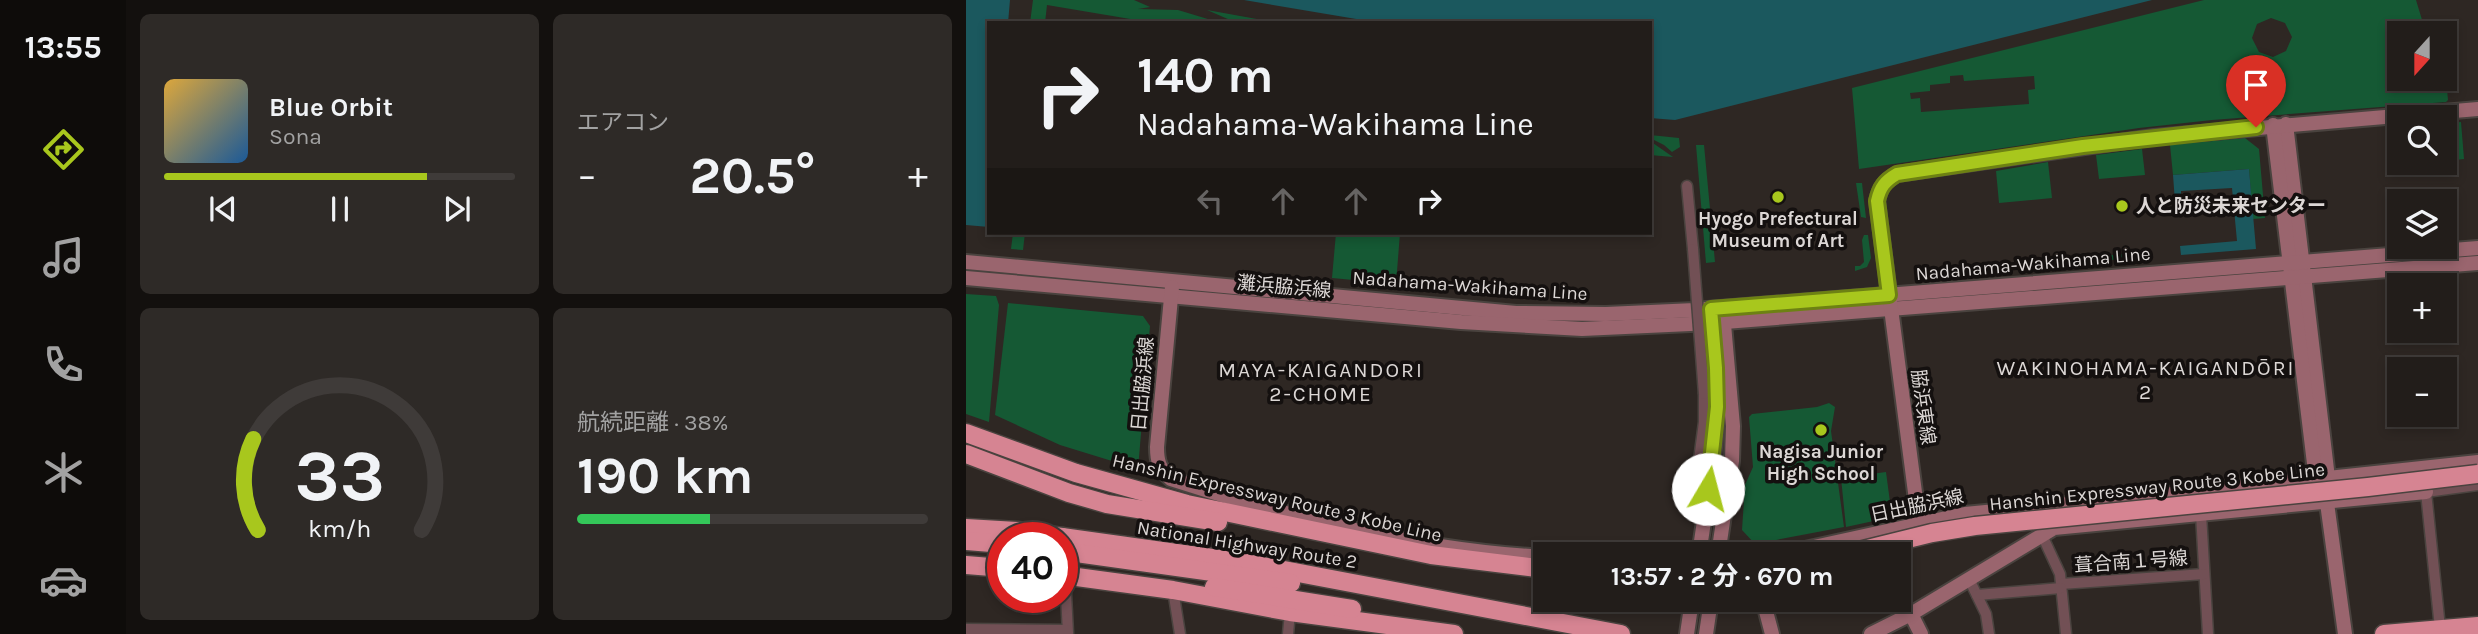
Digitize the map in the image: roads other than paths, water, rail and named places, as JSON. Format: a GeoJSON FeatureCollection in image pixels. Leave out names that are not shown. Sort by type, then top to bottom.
{"type":"FeatureCollection","features":[{"type":"Feature","properties":{"kind":"highway"},"geometry":{"type":"LineString","coordinates":[[971,429],[1224,518]]}},
{"type":"Feature","properties":{"kind":"highway","name":"Hanshin Expressway Route 3 Kobe Line"},"geometry":{"type":"LineString","coordinates":[[966,444],[1095,489],[1440,568],[1533,578]]}},
{"type":"Feature","properties":{"kind":"highway"},"geometry":{"type":"LineString","coordinates":[[966,454],[1069,493],[1107,504],[1224,518]]}},
{"type":"Feature","properties":{"kind":"highway","name":"Hanshin Expressway Route 3 Kobe Line"},"geometry":{"type":"LineString","coordinates":[[1896,542],[1975,526],[2368,487],[2478,481]]}},
{"type":"Feature","properties":{"kind":"highway","name":"Hanshin Expressway Route 3 Kobe Line"},"geometry":{"type":"LineString","coordinates":[[1911,550],[2026,531],[2380,496],[2478,481]]}},
{"type":"Feature","properties":{"kind":"highway","name":"Hanshin Expressway Route 3 Kobe Line"},"geometry":{"type":"LineString","coordinates":[[1224,518],[1431,555],[1533,568]]}},
{"type":"Feature","properties":{"kind":"highway","name":"National Highway Route 2"},"geometry":{"type":"LineString","coordinates":[[966,528],[987,530]]}},
{"type":"Feature","properties":{"kind":"highway","name":"National Highway Route 2"},"geometry":{"type":"LineString","coordinates":[[1078,539],[1241,562],[1621,634]]}},
{"type":"Feature","properties":{"kind":"highway"},"geometry":{"type":"LineString","coordinates":[[966,541],[987,543]]}},
{"type":"Feature","properties":{"kind":"highway"},"geometry":{"type":"LineString","coordinates":[[966,554],[987,555]]}},
{"type":"Feature","properties":{"kind":"highway","name":"National Highway Route 2"},"geometry":{"type":"LineString","coordinates":[[1078,554],[1384,615],[1410,630],[1454,634]]}},
{"type":"Feature","properties":{"kind":"highway"},"geometry":{"type":"LineString","coordinates":[[966,565],[987,567]]}},
{"type":"Feature","properties":{"kind":"highway","name":"National Highway Route 2"},"geometry":{"type":"LineString","coordinates":[[1078,574],[1173,590],[1290,598],[1369,594],[1423,597]]}},
{"type":"Feature","properties":{"kind":"highway","name":"National Highway Route 2"},"geometry":{"type":"LineString","coordinates":[[1078,574],[1290,598]]}},
{"type":"Feature","properties":{"kind":"highway"},"geometry":{"type":"LineString","coordinates":[[2384,634],[2478,626]]}},
{"type":"Feature","properties":{"kind":"street","name":"脇浜東線"},"geometry":{"type":"LineString","coordinates":[[1919,523],[1877,201],[1880,188],[1887,180],[1897,174],[2095,144],[2279,125],[2478,110]]}},
{"type":"Feature","properties":{"kind":"street"},"geometry":{"type":"LineString","coordinates":[[2279,125],[2322,479],[2345,634]]}},
{"type":"Feature","properties":{"kind":"street"},"geometry":{"type":"LineString","coordinates":[[1687,186],[1704,394],[1699,460]]}},
{"type":"Feature","properties":{"kind":"street","name":"Nadahama-Wakihama Line"},"geometry":{"type":"LineString","coordinates":[[2297,270],[2478,248]]}},
{"type":"Feature","properties":{"kind":"street"},"geometry":{"type":"LineString","coordinates":[[966,262],[1171,289]]}},
{"type":"Feature","properties":{"kind":"street","name":"Nadahama-Wakihama Line"},"geometry":{"type":"LineString","coordinates":[[1171,289],[1516,313],[1718,315],[2297,270],[2478,263]]}},
{"type":"Feature","properties":{"kind":"street"},"geometry":{"type":"LineString","coordinates":[[966,278],[1171,289]]}},
{"type":"Feature","properties":{"kind":"street","name":"日出脇浜線"},"geometry":{"type":"LineString","coordinates":[[1171,289],[1157,447],[1157,461],[1162,472],[1171,479],[1267,510],[1341,526],[1470,549],[1533,556]]}},
{"type":"Feature","properties":{"kind":"street"},"geometry":{"type":"LineString","coordinates":[[1701,542],[1712,467],[1717,407],[1718,315]]}},
{"type":"Feature","properties":{"kind":"street"},"geometry":{"type":"LineString","coordinates":[[1718,315],[1731,384],[1733,426],[1732,461],[1720,542]]}},
{"type":"Feature","properties":{"kind":"street","name":"日出脇浜線"},"geometry":{"type":"LineString","coordinates":[[1835,542],[1965,514],[2478,461]]}},
{"type":"Feature","properties":{"kind":"street"},"geometry":{"type":"LineString","coordinates":[[1871,634],[1911,614],[2054,528],[2427,492],[2433,485],[2478,481]]}},
{"type":"Feature","properties":{"kind":"street"},"geometry":{"type":"LineString","coordinates":[[2427,492],[2440,628]]}},
{"type":"Feature","properties":{"kind":"street"},"geometry":{"type":"LineString","coordinates":[[2201,514],[2208,634]]}},
{"type":"Feature","properties":{"kind":"street"},"geometry":{"type":"LineString","coordinates":[[2042,535],[2060,574],[2066,634]]}},
{"type":"Feature","properties":{"kind":"street","name":"葺合南１号線"},"geometry":{"type":"LineString","coordinates":[[1977,595],[2204,574]]}},
{"type":"Feature","properties":{"kind":"street"},"geometry":{"type":"LineString","coordinates":[[1969,579],[1986,614],[1989,634]]}},
{"type":"Feature","properties":{"kind":"street"},"geometry":{"type":"LineString","coordinates":[[1173,590],[1180,634]]}},
{"type":"Feature","properties":{"kind":"street"},"geometry":{"type":"LineString","coordinates":[[1288,634],[1290,598]]}},
{"type":"Feature","properties":{"kind":"street"},"geometry":{"type":"LineString","coordinates":[[1687,634],[1690,612]]}},
{"type":"Feature","properties":{"kind":"street"},"geometry":{"type":"LineString","coordinates":[[1706,634],[1709,612]]}},
{"type":"Feature","properties":{"kind":"street"},"geometry":{"type":"LineString","coordinates":[[1766,612],[1772,634]]}},
{"type":"Feature","properties":{"kind":"street"},"geometry":{"type":"LineString","coordinates":[[966,629],[1067,632],[1066,613]]}},
{"type":"Feature","properties":{"kind":"street"},"geometry":{"type":"LineString","coordinates":[[1911,614],[1921,634]]}},
{"type":"Feature","properties":{"kind":"water"},"geometry":{"type":"Polygon","coordinates":[[[966,0],[1010,0],[1008,21],[987,21],[987,227],[966,225],[966,0]]]}},
{"type":"Feature","properties":{"kind":"water"},"geometry":{"type":"Polygon","coordinates":[[[1244,0],[2152,0],[1675,120],[1652,118],[1652,21],[1368,21],[1244,0]]]}},
{"type":"Feature","properties":{"kind":"water"},"geometry":{"type":"Polygon","coordinates":[[[2249,169],[2256,249],[2181,255],[2180,246],[2237,241],[2232,188],[2181,191],[2181,202],[2175,202],[2173,175],[2249,169]]]}},
{"type":"Feature","properties":{"kind":"place","name":"Hyogo Prefectural Museum of Art"},"geometry":{"type":"Point","coordinates":[1778,197]}},
{"type":"Feature","properties":{"kind":"place","name":"人と防災未来センター"},"geometry":{"type":"Point","coordinates":[2122,206]}},
{"type":"Feature","properties":{"kind":"place","name":"Nagisa Junior High School"},"geometry":{"type":"Point","coordinates":[1821,430]}},
{"type":"Feature","properties":{"kind":"district","name":"WAKINOHAMA-KAIGANDŌRI 2"},"geometry":{"type":"Point","coordinates":[2146,380]}},
{"type":"Feature","properties":{"kind":"district","name":"MAYA-KAIGANDORI 2-CHOME"},"geometry":{"type":"Point","coordinates":[1321,382]}}]}
